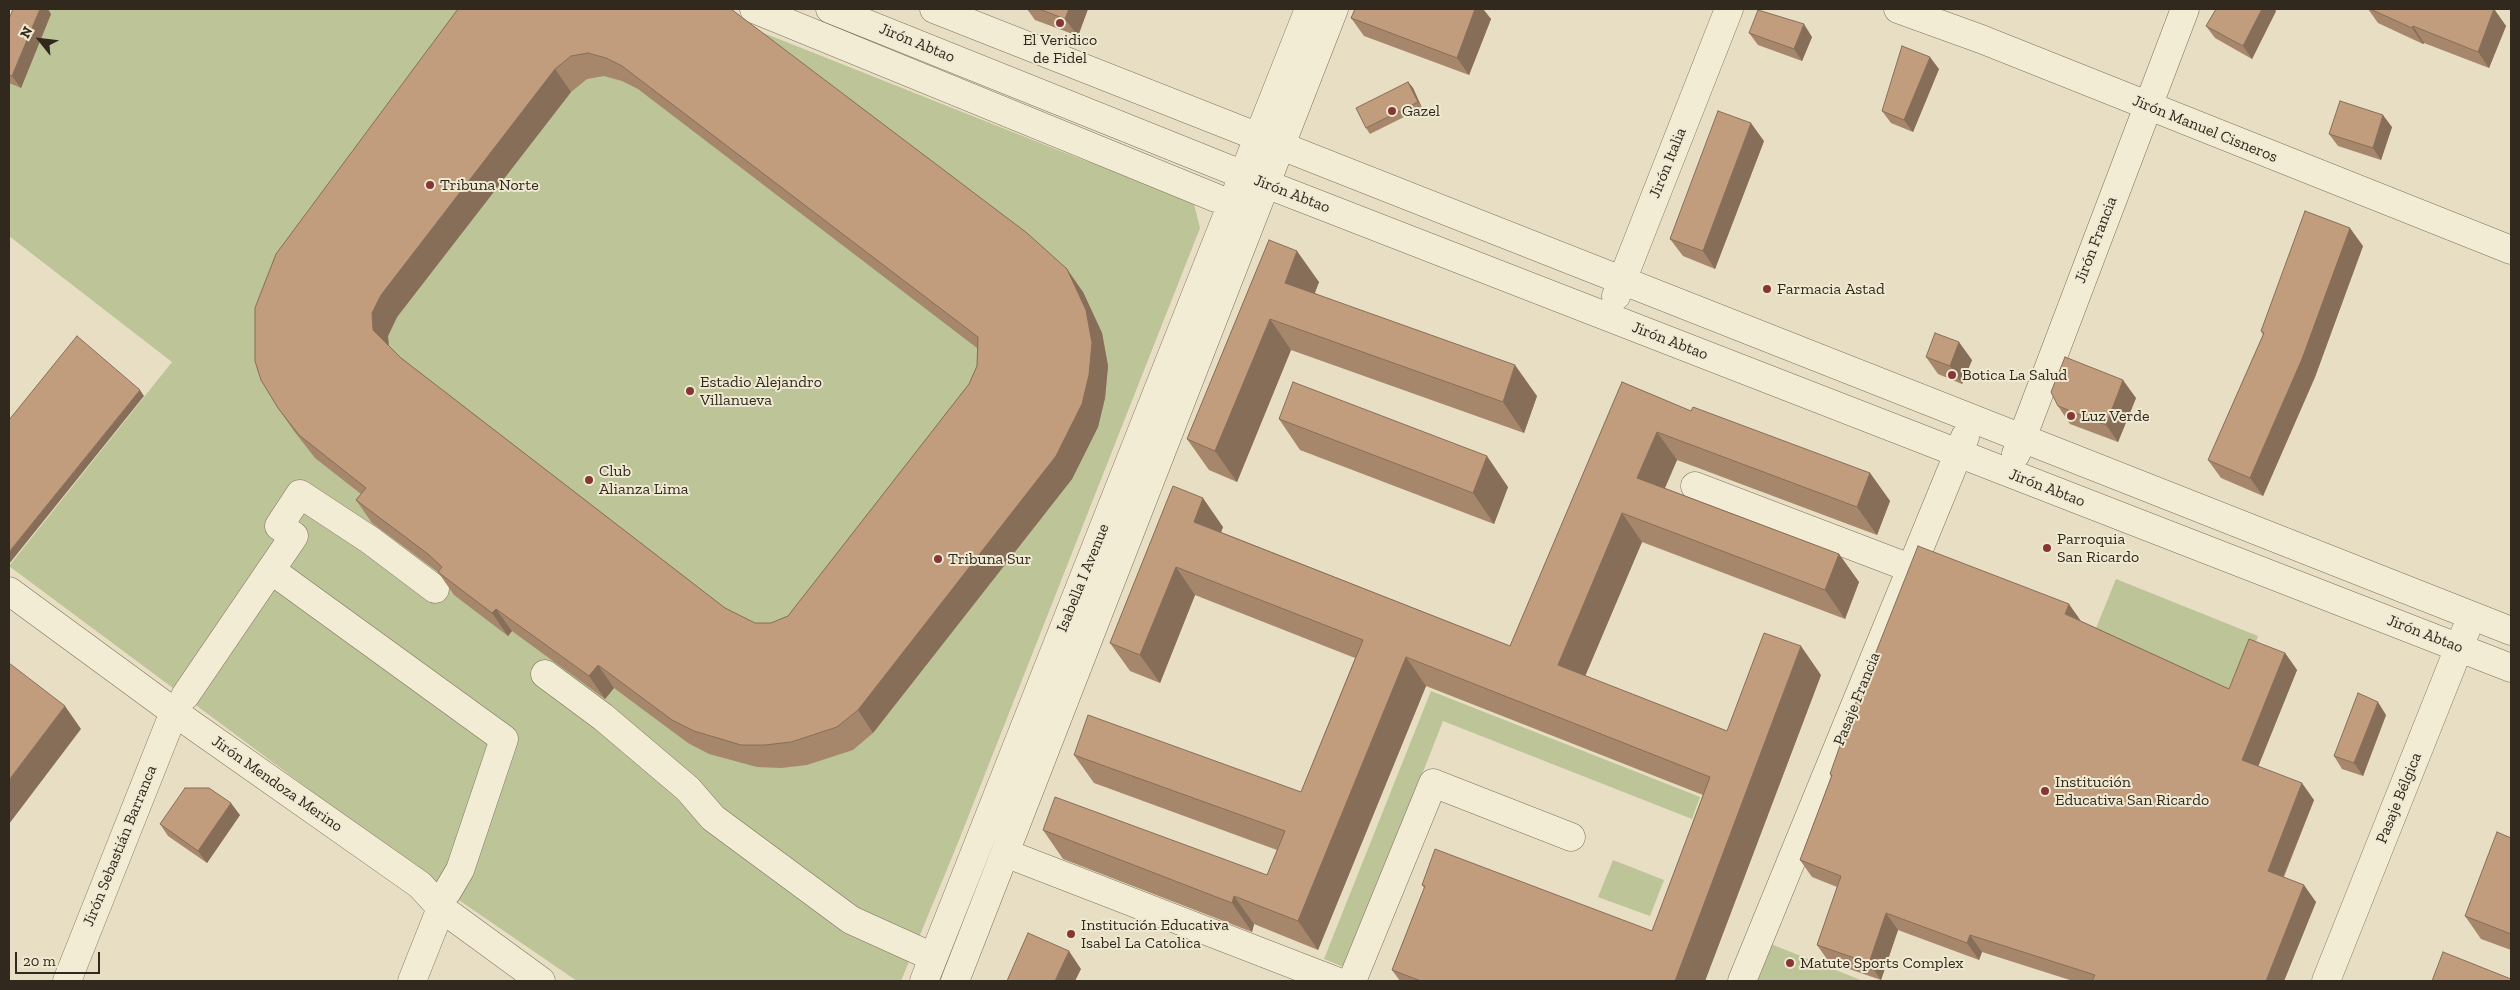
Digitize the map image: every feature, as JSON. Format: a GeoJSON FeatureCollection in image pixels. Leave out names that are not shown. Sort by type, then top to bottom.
{"type":"FeatureCollection","features":[{"type":"Feature","properties":{"kind":"street"},"geometry":{"type":"LineString","coordinates":[[754,9],[1223,202],[913,981]]}},
{"type":"Feature","properties":{"kind":"street","name":"Jirón Abtao"},"geometry":{"type":"LineString","coordinates":[[830,9],[1254,180],[2511,668]]}},
{"type":"Feature","properties":{"kind":"street"},"geometry":{"type":"LineString","coordinates":[[934,9],[2511,631]]}},
{"type":"Feature","properties":{"kind":"street"},"geometry":{"type":"LineString","coordinates":[[1270,141],[1309,9]]}},
{"type":"Feature","properties":{"kind":"street"},"geometry":{"type":"LineString","coordinates":[[1254,180],[1270,141],[1334,9]]}},
{"type":"Feature","properties":{"kind":"street","name":"Jirón Italia"},"geometry":{"type":"LineString","coordinates":[[1608,317],[1729,9]]}},
{"type":"Feature","properties":{"kind":"street","name":"Jirón Francia"},"geometry":{"type":"LineString","coordinates":[[2009,473],[2185,9]]}},
{"type":"Feature","properties":{"kind":"street","name":"Jirón Manuel Cisneros"},"geometry":{"type":"LineString","coordinates":[[1907,10],[2511,250]]}},
{"type":"Feature","properties":{"kind":"street","name":"Isabella I Avenue"},"geometry":{"type":"LineString","coordinates":[[924,981],[1223,202],[1254,180]]}},
{"type":"Feature","properties":{"kind":"street","name":"Isabella I Avenue"},"geometry":{"type":"LineString","coordinates":[[955,981],[1005,853],[1254,180]]}},
{"type":"Feature","properties":{"kind":"street","name":"Pasaje Francia"},"geometry":{"type":"LineString","coordinates":[[1742,981],[1957,452],[1974,418]]}},
{"type":"Feature","properties":{"kind":"street"},"geometry":{"type":"LineString","coordinates":[[1695,486],[1910,568]]}},
{"type":"Feature","properties":{"kind":"street","name":"Jirón Sebastián Barranca"},"geometry":{"type":"LineString","coordinates":[[67,981],[179,704],[294,536],[279,526],[300,494],[370,540],[435,589]]}},
{"type":"Feature","properties":{"kind":"street"},"geometry":{"type":"LineString","coordinates":[[271,570],[504,740],[460,870],[444,900],[412,981]]}},
{"type":"Feature","properties":{"kind":"street","name":"Jirón Mendoza Merino"},"geometry":{"type":"LineString","coordinates":[[9,591],[179,704],[420,885],[444,900],[541,981]]}},
{"type":"Feature","properties":{"kind":"street","name":"Pasaje Bélgica"},"geometry":{"type":"LineString","coordinates":[[2326,981],[2472,616]]}},
{"type":"Feature","properties":{"kind":"street"},"geometry":{"type":"LineString","coordinates":[[545,674],[603,718],[688,789],[713,818],[851,920],[924,953]]}},
{"type":"Feature","properties":{"kind":"street"},"geometry":{"type":"LineString","coordinates":[[1352,981],[1433,783],[1571,837]]}},
{"type":"Feature","properties":{"kind":"street"},"geometry":{"type":"LineString","coordinates":[[1005,853],[1336,981]]}},
{"type":"Feature","properties":{"kind":"green space","name":"Club Alianza Lima"},"geometry":{"type":"Polygon","coordinates":[[[22,9],[717,9],[731,20],[1078,158],[1193,200],[1200,228],[957,845],[901,981],[577,981],[447,892],[9,566],[172,362],[9,236],[9,43],[22,9]]]}},
{"type":"Feature","properties":{"kind":"green space"},"geometry":{"type":"Polygon","coordinates":[[[2116,579],[2258,636],[2234,702],[2079,670],[2116,579]]]}},
{"type":"Feature","properties":{"kind":"green space"},"geometry":{"type":"Polygon","coordinates":[[[1431,691],[1700,797],[1692,819],[1443,721],[1346,968],[1324,959],[1431,691]]]}},
{"type":"Feature","properties":{"kind":"green space"},"geometry":{"type":"Polygon","coordinates":[[[1613,860],[1664,880],[1650,916],[1598,897],[1613,860]]]}},
{"type":"Feature","properties":{"kind":"green space","name":"Matute Sports Complex"},"geometry":{"type":"Polygon","coordinates":[[[1771,944],[1863,981],[1756,981],[1771,944]]]}},
{"type":"Feature","properties":{"kind":"building"},"geometry":{"type":"Polygon","coordinates":[[[13,9],[40,9],[12,76],[9,75],[9,19],[13,9]]]}},
{"type":"Feature","properties":{"kind":"building"},"geometry":{"type":"Polygon","coordinates":[[[458,9],[731,9],[1027,233],[1067,269],[1086,310],[1092,343],[1089,375],[1082,404],[1056,456],[858,710],[837,727],[791,742],[741,745],[694,731],[672,720],[598,665],[589,676],[496,609],[492,613],[438,572],[442,567],[428,554],[356,500],[366,488],[299,435],[278,408],[261,380],[255,361],[255,308],[276,254],[458,9]],[[588,53],[571,56],[555,69],[381,295],[372,313],[373,330],[401,358],[725,608],[755,623],[771,623],[788,616],[969,384],[977,366],[978,337],[622,66],[606,58],[588,53]]]}},
{"type":"Feature","properties":{"kind":"building"},"geometry":{"type":"Polygon","coordinates":[[[1039,9],[1069,9],[1065,19],[1039,9]]]}},
{"type":"Feature","properties":{"kind":"building"},"geometry":{"type":"Polygon","coordinates":[[[1355,9],[1475,9],[1457,58],[1351,18],[1355,9]]]}},
{"type":"Feature","properties":{"kind":"building"},"geometry":{"type":"Polygon","coordinates":[[[2216,9],[2262,9],[2243,46],[2206,26],[2216,9]]]}},
{"type":"Feature","properties":{"kind":"building"},"geometry":{"type":"Polygon","coordinates":[[[2370,9],[2494,9],[2478,52],[2413,26],[2412,28],[2370,9]]]}},
{"type":"Feature","properties":{"kind":"building"},"geometry":{"type":"Polygon","coordinates":[[[1758,10],[1804,24],[1794,49],[1749,33],[1758,10]]]}},
{"type":"Feature","properties":{"kind":"building"},"geometry":{"type":"Polygon","coordinates":[[[1902,46],[1930,57],[1904,120],[1882,111],[1902,46]]]}},
{"type":"Feature","properties":{"kind":"building","name":"Gazel"},"geometry":{"type":"Polygon","coordinates":[[[1408,82],[1418,102],[1366,128],[1356,108],[1408,82]]]}},
{"type":"Feature","properties":{"kind":"building"},"geometry":{"type":"Polygon","coordinates":[[[2340,101],[2383,115],[2373,148],[2329,134],[2340,101]]]}},
{"type":"Feature","properties":{"kind":"building"},"geometry":{"type":"Polygon","coordinates":[[[1718,111],[1751,123],[1703,251],[1670,239],[1718,111]]]}},
{"type":"Feature","properties":{"kind":"building"},"geometry":{"type":"Polygon","coordinates":[[[2305,211],[2350,228],[2302,359],[2250,478],[2208,460],[2264,333],[2261,331],[2305,211]]]}},
{"type":"Feature","properties":{"kind":"building"},"geometry":{"type":"Polygon","coordinates":[[[1269,240],[1297,251],[1285,283],[1515,365],[1503,402],[1270,319],[1215,451],[1187,439],[1269,240]]]}},
{"type":"Feature","properties":{"kind":"building"},"geometry":{"type":"Polygon","coordinates":[[[1935,333],[1959,342],[1950,366],[1926,357],[1935,333]]]}},
{"type":"Feature","properties":{"kind":"building"},"geometry":{"type":"Polygon","coordinates":[[[77,336],[140,390],[9,552],[9,420],[77,336]]]}},
{"type":"Feature","properties":{"kind":"building"},"geometry":{"type":"Polygon","coordinates":[[[2065,357],[2123,380],[2106,425],[2058,406],[2051,392],[2065,357]]]}},
{"type":"Feature","properties":{"kind":"building"},"geometry":{"type":"Polygon","coordinates":[[[1293,382],[1487,456],[1473,493],[1279,419],[1293,382]]]}},
{"type":"Feature","properties":{"kind":"building"},"geometry":{"type":"Polygon","coordinates":[[[1622,382],[1691,411],[1693,407],[1870,473],[1857,507],[1657,432],[1637,478],[1839,554],[1825,590],[1622,513],[1558,665],[1727,731],[1764,633],[1801,646],[1675,981],[1421,981],[1392,970],[1425,886],[1422,885],[1435,849],[1652,931],[1710,777],[1406,657],[1298,921],[1234,896],[1232,903],[1043,830],[1055,797],[1267,875],[1285,831],[1074,755],[1088,715],[1301,792],[1363,640],[1176,567],[1140,655],[1110,643],[1173,486],[1203,498],[1194,522],[1510,646],[1622,382]]]}},
{"type":"Feature","properties":{"kind":"building","name":"Institución Educativa San Ricardo"},"geometry":{"type":"Polygon","coordinates":[[[1918,546],[2069,604],[2065,614],[2229,689],[2249,639],[2285,653],[2242,760],[2302,783],[2268,871],[2304,885],[2266,981],[2092,981],[2095,975],[1970,935],[1967,943],[1886,913],[1869,963],[1817,945],[1841,876],[1800,860],[1832,775],[1830,774],[1849,720],[1918,546]]]}},
{"type":"Feature","properties":{"kind":"building"},"geometry":{"type":"Polygon","coordinates":[[[9,663],[65,706],[9,780],[9,663]]]}},
{"type":"Feature","properties":{"kind":"building"},"geometry":{"type":"Polygon","coordinates":[[[2358,693],[2378,702],[2354,763],[2334,756],[2358,693]]]}},
{"type":"Feature","properties":{"kind":"building"},"geometry":{"type":"Polygon","coordinates":[[[185,788],[209,788],[231,803],[198,851],[160,824],[185,788]]]}},
{"type":"Feature","properties":{"kind":"building"},"geometry":{"type":"Polygon","coordinates":[[[2497,832],[2511,838],[2511,934],[2465,916],[2497,832]]]}},
{"type":"Feature","properties":{"kind":"building"},"geometry":{"type":"Polygon","coordinates":[[[1028,933],[1069,951],[1055,981],[1007,981],[1028,933]]]}},
{"type":"Feature","properties":{"kind":"building"},"geometry":{"type":"Polygon","coordinates":[[[2443,952],[2511,979],[2511,981],[2432,981],[2443,952]]]}},
{"type":"Feature","properties":{"kind":"place","name":"El Veridico de Fidel"},"geometry":{"type":"Point","coordinates":[1060,23]}},
{"type":"Feature","properties":{"kind":"place","name":"Gazel"},"geometry":{"type":"Point","coordinates":[1392,111]}},
{"type":"Feature","properties":{"kind":"place","name":"Tribuna Norte"},"geometry":{"type":"Point","coordinates":[430,185]}},
{"type":"Feature","properties":{"kind":"place","name":"Farmacia Astad"},"geometry":{"type":"Point","coordinates":[1767,289]}},
{"type":"Feature","properties":{"kind":"place","name":"Botica La Salud"},"geometry":{"type":"Point","coordinates":[1952,375]}},
{"type":"Feature","properties":{"kind":"place","name":"Estadio Alejandro Villanueva"},"geometry":{"type":"Point","coordinates":[690,391]}},
{"type":"Feature","properties":{"kind":"place","name":"Luz Verde"},"geometry":{"type":"Point","coordinates":[2071,416]}},
{"type":"Feature","properties":{"kind":"place","name":"Club Alianza Lima"},"geometry":{"type":"Point","coordinates":[589,480]}},
{"type":"Feature","properties":{"kind":"place","name":"Parroquia San Ricardo"},"geometry":{"type":"Point","coordinates":[2047,548]}},
{"type":"Feature","properties":{"kind":"place","name":"Tribuna Sur"},"geometry":{"type":"Point","coordinates":[938,559]}},
{"type":"Feature","properties":{"kind":"place","name":"Institución Educativa San Ricardo"},"geometry":{"type":"Point","coordinates":[2045,791]}},
{"type":"Feature","properties":{"kind":"place","name":"Institución Educativa Isabel La Catolica"},"geometry":{"type":"Point","coordinates":[1071,934]}},
{"type":"Feature","properties":{"kind":"place","name":"Matute Sports Complex"},"geometry":{"type":"Point","coordinates":[1790,963]}}]}
